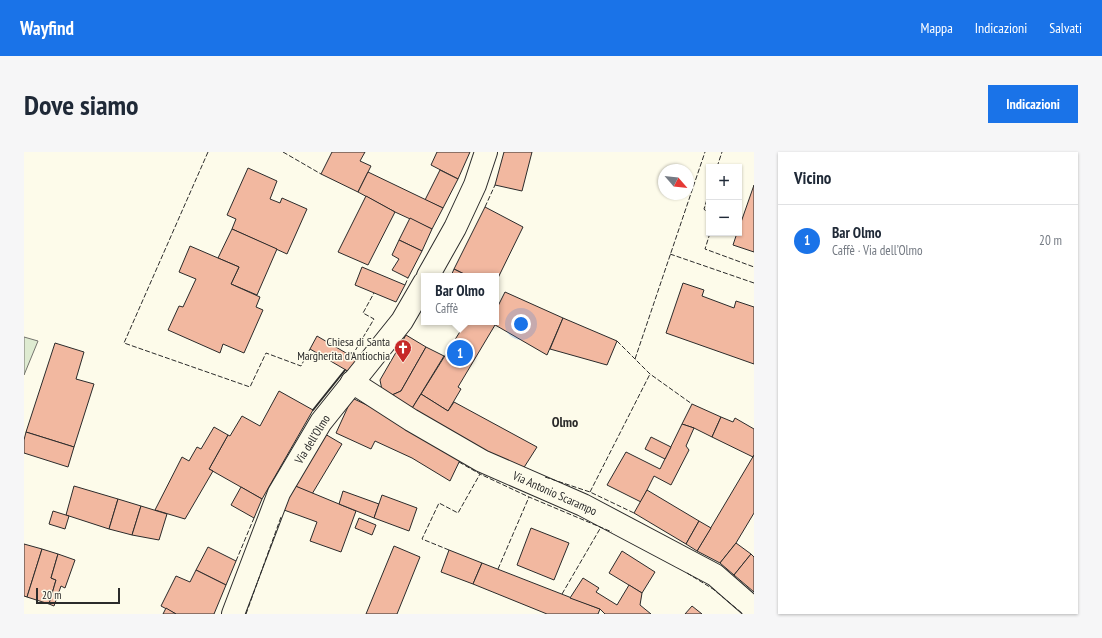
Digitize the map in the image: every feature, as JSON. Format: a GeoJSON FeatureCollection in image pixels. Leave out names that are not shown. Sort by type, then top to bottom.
{"type":"FeatureCollection","features":[{"type":"Feature","properties":{"kind":"street"},"geometry":{"type":"LineString","coordinates":[[430,273],[456,228],[475,185],[486,152]]}},
{"type":"Feature","properties":{"kind":"street","name":"Via dell’Olmo"},"geometry":{"type":"LineString","coordinates":[[233,614],[279,493],[321,422],[402,321],[421,288]]}},
{"type":"Feature","properties":{"kind":"street","name":"Via Antonio Scarampo"},"geometry":{"type":"LineString","coordinates":[[352,382],[411,420],[482,461],[583,505],[715,575],[754,609]]}},
{"type":"Feature","properties":{"kind":"green space"},"geometry":{"type":"Polygon","coordinates":[[[24,337],[38,341],[24,375],[24,337]]]}},
{"type":"Feature","properties":{"kind":"building"},"geometry":{"type":"Polygon","coordinates":[[[332,152],[365,152],[360,161],[371,166],[358,192],[321,174],[332,152]]]}},
{"type":"Feature","properties":{"kind":"building"},"geometry":{"type":"Polygon","coordinates":[[[437,152],[470,152],[458,179],[431,165],[437,152]]]}},
{"type":"Feature","properties":{"kind":"building"},"geometry":{"type":"Polygon","coordinates":[[[504,152],[532,152],[522,191],[495,185],[504,152]]]}},
{"type":"Feature","properties":{"kind":"building"},"geometry":{"type":"Polygon","coordinates":[[[248,168],[277,181],[270,199],[280,203],[282,198],[307,209],[287,254],[232,229],[236,219],[227,215],[248,168]]]}},
{"type":"Feature","properties":{"kind":"building"},"geometry":{"type":"Polygon","coordinates":[[[440,170],[458,179],[443,208],[425,200],[440,170]]]}},
{"type":"Feature","properties":{"kind":"building"},"geometry":{"type":"Polygon","coordinates":[[[368,172],[443,208],[432,229],[395,212],[358,192],[368,172]]]}},
{"type":"Feature","properties":{"kind":"building"},"geometry":{"type":"Polygon","coordinates":[[[754,185],[754,252],[733,245],[736,236],[742,236],[742,219],[754,185]]]}},
{"type":"Feature","properties":{"kind":"building"},"geometry":{"type":"Polygon","coordinates":[[[366,196],[395,212],[368,265],[338,252],[366,196]]]}},
{"type":"Feature","properties":{"kind":"building"},"geometry":{"type":"Polygon","coordinates":[[[485,207],[523,227],[499,276],[499,273],[462,273],[454,269],[485,207]]]}},
{"type":"Feature","properties":{"kind":"building"},"geometry":{"type":"Polygon","coordinates":[[[410,218],[432,229],[422,251],[399,240],[410,218]]]}},
{"type":"Feature","properties":{"kind":"building"},"geometry":{"type":"Polygon","coordinates":[[[232,229],[277,249],[257,295],[231,284],[239,267],[218,258],[232,229]]]}},
{"type":"Feature","properties":{"kind":"building"},"geometry":{"type":"Polygon","coordinates":[[[399,240],[422,251],[408,278],[392,270],[399,259],[392,255],[399,240]]]}},
{"type":"Feature","properties":{"kind":"building"},"geometry":{"type":"Polygon","coordinates":[[[190,246],[239,267],[231,284],[260,297],[256,307],[263,310],[244,353],[223,344],[220,353],[168,330],[179,306],[183,307],[196,279],[179,272],[190,246]]]}},
{"type":"Feature","properties":{"kind":"building"},"geometry":{"type":"Polygon","coordinates":[[[362,267],[405,285],[396,302],[355,285],[362,267]]]}},
{"type":"Feature","properties":{"kind":"building"},"geometry":{"type":"Polygon","coordinates":[[[454,269],[462,273],[452,273],[454,269]]]}},
{"type":"Feature","properties":{"kind":"building"},"geometry":{"type":"Polygon","coordinates":[[[683,283],[704,290],[702,296],[734,308],[736,301],[754,307],[754,364],[666,333],[683,283]]]}},
{"type":"Feature","properties":{"kind":"building"},"geometry":{"type":"Polygon","coordinates":[[[505,292],[563,318],[547,355],[495,325],[499,325],[499,304],[505,292]]]}},
{"type":"Feature","properties":{"kind":"building"},"geometry":{"type":"Polygon","coordinates":[[[563,318],[617,341],[607,365],[550,349],[563,318]]]}},
{"type":"Feature","properties":{"kind":"building"},"geometry":{"type":"Polygon","coordinates":[[[464,325],[495,325],[458,387],[461,389],[448,411],[421,394],[464,325]]]}},
{"type":"Feature","properties":{"kind":"building","name":"Chiesa di Santa Margherita d'Antiochia"},"geometry":{"type":"Polygon","coordinates":[[[406,335],[426,347],[401,391],[392,395],[382,390],[380,380],[406,335]]]}},
{"type":"Feature","properties":{"kind":"building"},"geometry":{"type":"Polygon","coordinates":[[[317,336],[358,360],[351,373],[310,349],[317,336]]]}},
{"type":"Feature","properties":{"kind":"building"},"geometry":{"type":"Polygon","coordinates":[[[55,343],[84,352],[76,379],[94,384],[74,447],[26,432],[55,343]]]}},
{"type":"Feature","properties":{"kind":"building"},"geometry":{"type":"Polygon","coordinates":[[[426,347],[444,356],[411,410],[392,395],[401,391],[426,347]]]}},
{"type":"Feature","properties":{"kind":"building"},"geometry":{"type":"Polygon","coordinates":[[[279,391],[313,410],[262,499],[209,469],[228,435],[230,436],[242,416],[260,426],[279,391]]]}},
{"type":"Feature","properties":{"kind":"building"},"geometry":{"type":"Polygon","coordinates":[[[421,394],[448,411],[454,402],[537,447],[523,469],[498,460],[411,410],[421,394]]]}},
{"type":"Feature","properties":{"kind":"building"},"geometry":{"type":"Polygon","coordinates":[[[352,398],[407,424],[461,458],[450,481],[412,458],[375,441],[371,449],[336,433],[352,398]]]}},
{"type":"Feature","properties":{"kind":"building"},"geometry":{"type":"Polygon","coordinates":[[[692,404],[721,417],[712,437],[682,424],[692,404]]]}},
{"type":"Feature","properties":{"kind":"building"},"geometry":{"type":"Polygon","coordinates":[[[721,417],[733,422],[735,418],[754,429],[753,457],[712,437],[721,417]]]}},
{"type":"Feature","properties":{"kind":"building"},"geometry":{"type":"Polygon","coordinates":[[[682,424],[694,428],[686,446],[689,450],[671,485],[654,476],[641,502],[607,485],[626,452],[660,469],[682,424]]]}},
{"type":"Feature","properties":{"kind":"building"},"geometry":{"type":"Polygon","coordinates":[[[214,427],[228,435],[209,469],[213,471],[185,519],[155,510],[182,457],[189,461],[197,447],[201,449],[214,427]]]}},
{"type":"Feature","properties":{"kind":"building"},"geometry":{"type":"Polygon","coordinates":[[[26,432],[74,447],[68,467],[24,453],[24,440],[26,432]]]}},
{"type":"Feature","properties":{"kind":"building"},"geometry":{"type":"Polygon","coordinates":[[[325,434],[342,444],[312,494],[295,486],[325,434]]]}},
{"type":"Feature","properties":{"kind":"building"},"geometry":{"type":"Polygon","coordinates":[[[651,437],[671,447],[665,459],[645,449],[651,437]]]}},
{"type":"Feature","properties":{"kind":"building"},"geometry":{"type":"Polygon","coordinates":[[[754,455],[754,513],[736,543],[720,563],[697,551],[754,455]]]}},
{"type":"Feature","properties":{"kind":"building"},"geometry":{"type":"Polygon","coordinates":[[[293,485],[356,511],[341,552],[310,541],[317,522],[284,510],[293,485]]]}},
{"type":"Feature","properties":{"kind":"building"},"geometry":{"type":"Polygon","coordinates":[[[74,486],[118,499],[109,529],[66,515],[74,486]]]}},
{"type":"Feature","properties":{"kind":"building"},"geometry":{"type":"Polygon","coordinates":[[[241,487],[262,499],[254,518],[231,505],[241,487]]]}},
{"type":"Feature","properties":{"kind":"building"},"geometry":{"type":"Polygon","coordinates":[[[647,490],[699,521],[686,544],[634,513],[647,490]]]}},
{"type":"Feature","properties":{"kind":"building"},"geometry":{"type":"Polygon","coordinates":[[[343,491],[379,504],[374,518],[339,504],[343,491]]]}},
{"type":"Feature","properties":{"kind":"building"},"geometry":{"type":"Polygon","coordinates":[[[382,495],[417,508],[409,531],[374,518],[382,495]]]}},
{"type":"Feature","properties":{"kind":"building"},"geometry":{"type":"Polygon","coordinates":[[[118,499],[141,506],[132,535],[109,529],[118,499]]]}},
{"type":"Feature","properties":{"kind":"building"},"geometry":{"type":"Polygon","coordinates":[[[141,506],[167,514],[159,540],[132,535],[141,506]]]}},
{"type":"Feature","properties":{"kind":"building"},"geometry":{"type":"Polygon","coordinates":[[[53,511],[69,516],[65,529],[49,524],[53,511]]]}},
{"type":"Feature","properties":{"kind":"building"},"geometry":{"type":"Polygon","coordinates":[[[359,518],[376,525],[372,535],[355,528],[359,518]]]}},
{"type":"Feature","properties":{"kind":"building"},"geometry":{"type":"Polygon","coordinates":[[[699,521],[711,528],[697,551],[686,544],[699,521]]]}},
{"type":"Feature","properties":{"kind":"building"},"geometry":{"type":"Polygon","coordinates":[[[531,528],[569,543],[554,580],[517,565],[531,528]]]}},
{"type":"Feature","properties":{"kind":"building"},"geometry":{"type":"Polygon","coordinates":[[[736,543],[751,554],[734,575],[720,563],[736,543]]]}},
{"type":"Feature","properties":{"kind":"building"},"geometry":{"type":"Polygon","coordinates":[[[24,544],[42,549],[27,597],[24,596],[24,544]]]}},
{"type":"Feature","properties":{"kind":"building"},"geometry":{"type":"Polygon","coordinates":[[[394,546],[420,557],[397,614],[366,614],[394,546]]]}},
{"type":"Feature","properties":{"kind":"building"},"geometry":{"type":"Polygon","coordinates":[[[208,547],[236,561],[226,585],[196,570],[208,547]]]}},
{"type":"Feature","properties":{"kind":"building"},"geometry":{"type":"Polygon","coordinates":[[[42,549],[58,554],[51,578],[56,580],[49,604],[27,597],[42,549]]]}},
{"type":"Feature","properties":{"kind":"building"},"geometry":{"type":"Polygon","coordinates":[[[449,550],[482,563],[473,584],[441,572],[449,550]]]}},
{"type":"Feature","properties":{"kind":"building"},"geometry":{"type":"Polygon","coordinates":[[[622,551],[655,572],[642,593],[609,573],[622,551]]]}},
{"type":"Feature","properties":{"kind":"building"},"geometry":{"type":"Polygon","coordinates":[[[58,554],[75,560],[65,588],[61,586],[54,606],[49,604],[56,580],[51,578],[58,554]]]}},
{"type":"Feature","properties":{"kind":"building"},"geometry":{"type":"Polygon","coordinates":[[[751,554],[754,557],[754,592],[734,575],[751,554]]]}},
{"type":"Feature","properties":{"kind":"building"},"geometry":{"type":"Polygon","coordinates":[[[482,563],[600,609],[598,614],[547,614],[473,584],[482,563]]]}},
{"type":"Feature","properties":{"kind":"building"},"geometry":{"type":"Polygon","coordinates":[[[196,570],[226,585],[214,614],[176,614],[161,606],[176,576],[190,582],[196,570]]]}},
{"type":"Feature","properties":{"kind":"building"},"geometry":{"type":"Polygon","coordinates":[[[583,578],[599,588],[596,592],[617,605],[629,585],[642,593],[640,605],[651,614],[605,614],[600,609],[570,598],[583,578]]]}},
{"type":"Feature","properties":{"kind":"building"},"geometry":{"type":"Polygon","coordinates":[[[692,606],[702,614],[685,614],[692,606]]]}},
{"type":"Feature","properties":{"kind":"building"},"geometry":{"type":"Polygon","coordinates":[[[166,608],[176,614],[163,614],[166,608]]]}},
{"type":"Feature","properties":{"kind":"fence"},"geometry":{"type":"LineString","coordinates":[[208,152],[124,343],[250,387],[266,353],[301,366],[310,349]]}},
{"type":"Feature","properties":{"kind":"fence"},"geometry":{"type":"LineString","coordinates":[[283,152],[321,174]]}},
{"type":"Feature","properties":{"kind":"fence"},"geometry":{"type":"LineString","coordinates":[[635,359],[705,152]]}},
{"type":"Feature","properties":{"kind":"fence"},"geometry":{"type":"LineString","coordinates":[[718,164],[722,152]]}},
{"type":"Feature","properties":{"kind":"fence"},"geometry":{"type":"LineString","coordinates":[[485,207],[495,185]]}},
{"type":"Feature","properties":{"kind":"fence"},"geometry":{"type":"LineString","coordinates":[[706,203],[704,209],[706,211]]}},
{"type":"Feature","properties":{"kind":"fence"},"geometry":{"type":"LineString","coordinates":[[709,236],[705,249],[754,267]]}},
{"type":"Feature","properties":{"kind":"fence"},"geometry":{"type":"LineString","coordinates":[[670,254],[754,283]]}},
{"type":"Feature","properties":{"kind":"fence"},"geometry":{"type":"LineString","coordinates":[[405,285],[408,278]]}},
{"type":"Feature","properties":{"kind":"fence"},"geometry":{"type":"LineString","coordinates":[[352,356],[374,319],[363,313],[374,293]]}},
{"type":"Feature","properties":{"kind":"fence"},"geometry":{"type":"LineString","coordinates":[[617,341],[650,374],[692,404]]}},
{"type":"Feature","properties":{"kind":"fence"},"geometry":{"type":"LineString","coordinates":[[590,492],[650,374]]}},
{"type":"Feature","properties":{"kind":"fence"},"geometry":{"type":"LineString","coordinates":[[459,462],[480,474],[529,497],[612,532]]}},
{"type":"Feature","properties":{"kind":"fence"},"geometry":{"type":"LineString","coordinates":[[449,550],[422,539],[439,503],[458,513],[480,474]]}},
{"type":"Feature","properties":{"kind":"fence"},"geometry":{"type":"LineString","coordinates":[[545,477],[590,492],[634,513]]}},
{"type":"Feature","properties":{"kind":"fence"},"geometry":{"type":"LineString","coordinates":[[498,569],[529,497]]}},
{"type":"Feature","properties":{"kind":"fence"},"geometry":{"type":"LineString","coordinates":[[246,614],[281,517]]}},
{"type":"Feature","properties":{"kind":"fence"},"geometry":{"type":"LineString","coordinates":[[236,561],[254,518]]}},
{"type":"Feature","properties":{"kind":"fence"},"geometry":{"type":"LineString","coordinates":[[562,594],[601,527]]}},
{"type":"Feature","properties":{"kind":"fence"},"geometry":{"type":"LineString","coordinates":[[687,573],[713,589],[743,614]]}},
{"type":"Feature","properties":{"kind":"wall"},"geometry":{"type":"LineString","coordinates":[[313,410],[345,370]]}},
{"type":"Feature","properties":{"kind":"place","name":"Bar Olmo"},"geometry":{"type":"Point","coordinates":[460,353]}},
{"type":"Feature","properties":{"kind":"place","name":"Chiesa di Santa Margherita d'Antiochia"},"geometry":{"type":"Point","coordinates":[403,363]}},
{"type":"Feature","properties":{"kind":"district","name":"Olmo"},"geometry":{"type":"Point","coordinates":[565,422]}}]}
